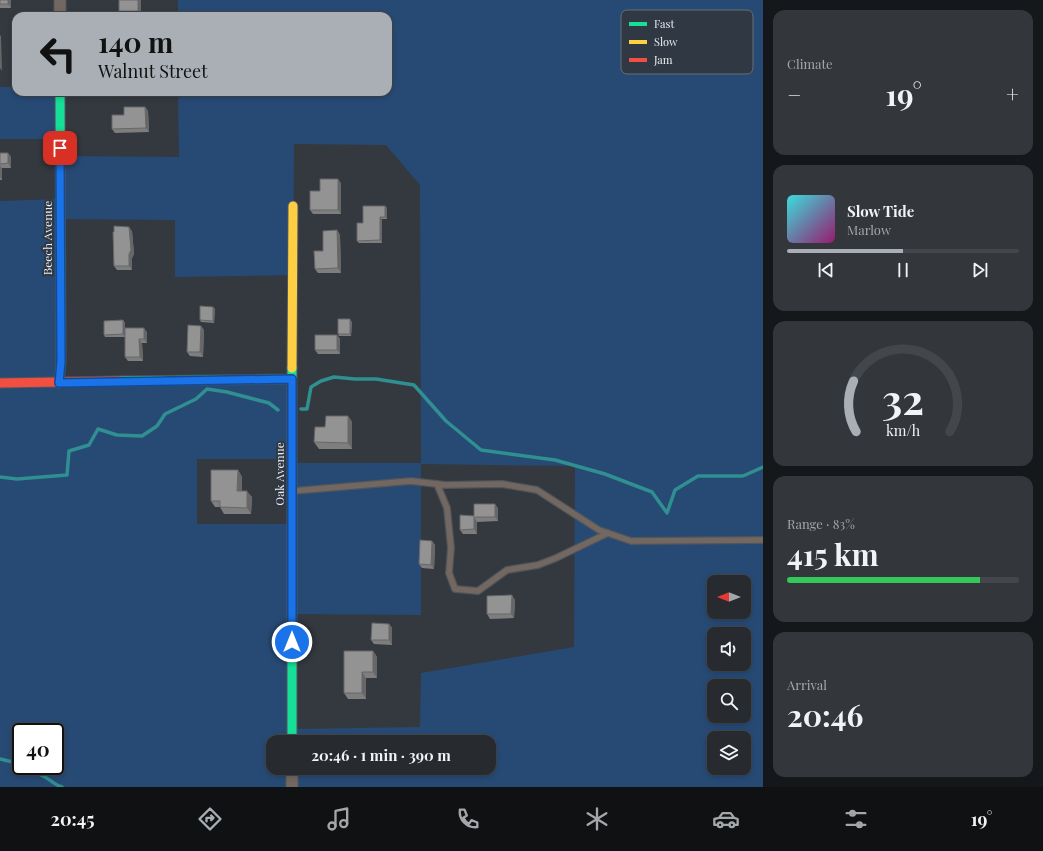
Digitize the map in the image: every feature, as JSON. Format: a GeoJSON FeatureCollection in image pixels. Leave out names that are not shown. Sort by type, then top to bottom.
{"type":"FeatureCollection","features":[{"type":"Feature","properties":{"kind":"street"},"geometry":{"type":"LineString","coordinates":[[60,0],[60,12]]}},
{"type":"Feature","properties":{"kind":"street","name":"Beech Avenue"},"geometry":{"type":"LineString","coordinates":[[59,383],[61,362],[60,96]]}},
{"type":"Feature","properties":{"kind":"street","name":"Oak Avenue"},"geometry":{"type":"LineString","coordinates":[[292,735],[293,206]]}},
{"type":"Feature","properties":{"kind":"street"},"geometry":{"type":"LineString","coordinates":[[0,383],[292,379]]}},
{"type":"Feature","properties":{"kind":"street"},"geometry":{"type":"LineString","coordinates":[[292,775],[292,787]]}},
{"type":"Feature","properties":{"kind":"lane"},"geometry":{"type":"LineString","coordinates":[[292,491],[411,481],[445,485],[502,484],[537,490],[599,530],[631,541],[763,540]]}},
{"type":"Feature","properties":{"kind":"lane"},"geometry":{"type":"LineString","coordinates":[[437,484],[447,508],[451,548],[449,573],[455,589],[478,591],[507,570],[538,564],[556,558],[608,533]]}},
{"type":"Feature","properties":{"kind":"shaded area"},"geometry":{"type":"Polygon","coordinates":[[[178,0],[763,0],[763,787],[0,787],[0,201],[60,199],[60,156],[179,157],[178,96],[392,96],[392,12],[178,12],[178,0]],[[294,144],[293,275],[175,277],[175,220],[60,219],[59,383],[292,379],[292,459],[197,459],[197,524],[293,524],[292,463],[421,463],[420,185],[386,145],[294,144]],[[421,464],[421,615],[293,614],[292,729],[420,727],[421,673],[574,647],[575,466],[421,464]]]}},
{"type":"Feature","properties":{"kind":"shaded area"},"geometry":{"type":"Polygon","coordinates":[[[0,87],[12,87],[12,96],[60,96],[60,139],[0,139],[0,87]]]}},
{"type":"Feature","properties":{"kind":"building"},"geometry":{"type":"Polygon","coordinates":[[[0,0],[8,0],[8,4],[0,4],[0,0]]]}},
{"type":"Feature","properties":{"kind":"building"},"geometry":{"type":"Polygon","coordinates":[[[119,0],[138,0],[138,11],[119,11],[119,0]]]}},
{"type":"Feature","properties":{"kind":"building"},"geometry":{"type":"Polygon","coordinates":[[[124,107],[145,107],[146,128],[112,129],[112,115],[124,115],[124,107]]]}},
{"type":"Feature","properties":{"kind":"building"},"geometry":{"type":"Polygon","coordinates":[[[0,153],[8,153],[8,163],[0,164],[0,153]]]}},
{"type":"Feature","properties":{"kind":"building"},"geometry":{"type":"Polygon","coordinates":[[[320,179],[338,179],[338,210],[310,210],[310,191],[320,191],[320,179]]]}},
{"type":"Feature","properties":{"kind":"building"},"geometry":{"type":"Polygon","coordinates":[[[363,206],[385,206],[385,217],[380,217],[380,240],[357,241],[357,223],[363,223],[363,206]]]}},
{"type":"Feature","properties":{"kind":"building"},"geometry":{"type":"Polygon","coordinates":[[[114,226],[129,227],[131,250],[129,254],[129,266],[114,266],[114,226]]]}},
{"type":"Feature","properties":{"kind":"building"},"geometry":{"type":"Polygon","coordinates":[[[337,230],[338,268],[315,269],[314,251],[323,251],[323,231],[337,230]]]}},
{"type":"Feature","properties":{"kind":"building"},"geometry":{"type":"Polygon","coordinates":[[[200,306],[213,307],[213,321],[200,320],[200,306]]]}},
{"type":"Feature","properties":{"kind":"building"},"geometry":{"type":"Polygon","coordinates":[[[338,319],[350,319],[350,334],[338,334],[338,319]]]}},
{"type":"Feature","properties":{"kind":"building"},"geometry":{"type":"Polygon","coordinates":[[[123,320],[123,334],[104,335],[104,321],[123,320]]]}},
{"type":"Feature","properties":{"kind":"building"},"geometry":{"type":"Polygon","coordinates":[[[188,325],[201,326],[200,352],[187,352],[188,325]]]}},
{"type":"Feature","properties":{"kind":"building"},"geometry":{"type":"Polygon","coordinates":[[[125,328],[144,328],[144,339],[139,339],[140,357],[125,357],[125,328]]]}},
{"type":"Feature","properties":{"kind":"building"},"geometry":{"type":"Polygon","coordinates":[[[315,335],[337,335],[337,350],[315,350],[315,335]]]}},
{"type":"Feature","properties":{"kind":"building"},"geometry":{"type":"Polygon","coordinates":[[[326,416],[348,416],[348,443],[314,442],[315,427],[325,427],[326,416]]]}},
{"type":"Feature","properties":{"kind":"building"},"geometry":{"type":"Polygon","coordinates":[[[211,470],[238,470],[237,491],[247,491],[247,508],[220,507],[220,501],[211,501],[211,470]]]}},
{"type":"Feature","properties":{"kind":"building"},"geometry":{"type":"Polygon","coordinates":[[[474,504],[495,504],[495,517],[474,517],[474,529],[460,530],[460,515],[474,516],[474,504]]]}},
{"type":"Feature","properties":{"kind":"building"},"geometry":{"type":"Polygon","coordinates":[[[420,540],[432,541],[431,565],[419,564],[420,540]]]}},
{"type":"Feature","properties":{"kind":"building"},"geometry":{"type":"Polygon","coordinates":[[[512,595],[511,614],[487,614],[487,596],[512,595]]]}},
{"type":"Feature","properties":{"kind":"building"},"geometry":{"type":"Polygon","coordinates":[[[372,623],[389,624],[389,640],[371,640],[372,623]]]}},
{"type":"Feature","properties":{"kind":"building"},"geometry":{"type":"Polygon","coordinates":[[[344,651],[373,651],[373,672],[362,672],[362,693],[344,693],[344,651]]]}},
{"type":"Feature","properties":{"kind":"waterway"},"geometry":{"type":"LineString","coordinates":[[301,409],[307,409],[311,387],[321,381],[334,377],[376,379],[414,385],[446,421],[481,450],[555,460],[605,474],[652,492],[667,513],[675,490],[698,476],[743,476],[763,467]]}},
{"type":"Feature","properties":{"kind":"waterway"},"geometry":{"type":"LineString","coordinates":[[0,477],[17,479],[67,475],[69,451],[89,445],[98,429],[117,435],[142,436],[157,426],[165,414],[196,399],[207,389],[227,392],[269,403],[278,410]]}},
{"type":"Feature","properties":{"kind":"waterway"},"geometry":{"type":"LineString","coordinates":[[0,759],[12,762]]}},
{"type":"Feature","properties":{"kind":"waterway"},"geometry":{"type":"LineString","coordinates":[[41,775],[62,787]]}},
{"type":"Feature","properties":{"kind":"traffic: fast"},"geometry":{"type":"LineString","coordinates":[[59,383],[61,362],[60,96]]}},
{"type":"Feature","properties":{"kind":"traffic: fast"},"geometry":{"type":"LineString","coordinates":[[292,368],[292,735]]}},
{"type":"Feature","properties":{"kind":"traffic: fast"},"geometry":{"type":"LineString","coordinates":[[121,381],[292,379]]}},
{"type":"Feature","properties":{"kind":"traffic: slow"},"geometry":{"type":"LineString","coordinates":[[292,368],[293,206]]}},
{"type":"Feature","properties":{"kind":"traffic: jam"},"geometry":{"type":"LineString","coordinates":[[0,383],[121,381]]}},
{"type":"Feature","properties":{"kind":"route"},"geometry":{"type":"LineString","coordinates":[[60,148],[61,362],[59,383],[292,379],[292,642]]}}]}
